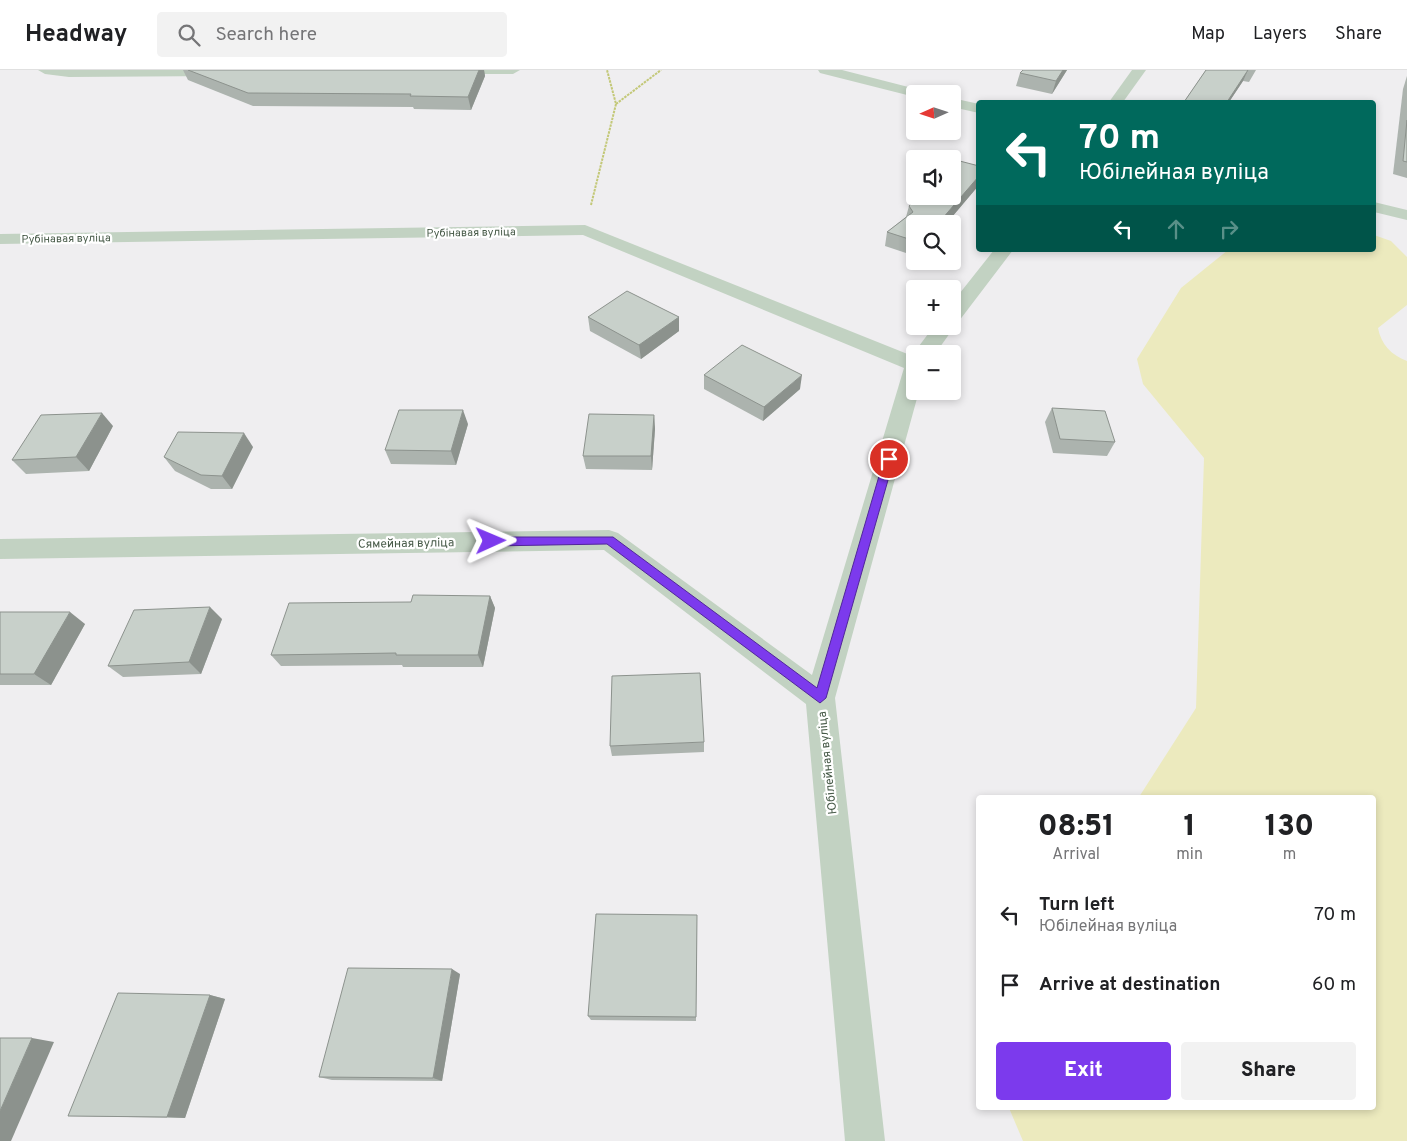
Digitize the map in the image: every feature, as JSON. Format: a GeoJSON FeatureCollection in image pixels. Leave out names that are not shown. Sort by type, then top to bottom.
{"type":"FeatureCollection","features":[{"type":"Feature","properties":{"kind":"street"},"geometry":{"type":"LineString","coordinates":[[45,70],[69,73],[236,72]]}},
{"type":"Feature","properties":{"kind":"street"},"geometry":{"type":"LineString","coordinates":[[434,70],[512,70]]}},
{"type":"Feature","properties":{"kind":"street"},"geometry":{"type":"LineString","coordinates":[[825,70],[906,91]]}},
{"type":"Feature","properties":{"kind":"street"},"geometry":{"type":"LineString","coordinates":[[1117,100],[1139,70]]}},
{"type":"Feature","properties":{"kind":"street"},"geometry":{"type":"LineString","coordinates":[[961,104],[976,108]]}},
{"type":"Feature","properties":{"kind":"street"},"geometry":{"type":"LineString","coordinates":[[1376,207],[1407,215]]}},
{"type":"Feature","properties":{"kind":"street","name":"Рубінавая вуліца"},"geometry":{"type":"LineString","coordinates":[[0,239],[585,230],[906,362]]}},
{"type":"Feature","properties":{"kind":"street"},"geometry":{"type":"LineString","coordinates":[[961,305],[1002,252]]}},
{"type":"Feature","properties":{"kind":"street"},"geometry":{"type":"LineString","coordinates":[[931,345],[939,335]]}},
{"type":"Feature","properties":{"kind":"street","name":"Юбілейная вуліца"},"geometry":{"type":"LineString","coordinates":[[865,1141],[820,698],[906,397]]}},
{"type":"Feature","properties":{"kind":"street","name":"Сямейная вуліца"},"geometry":{"type":"LineString","coordinates":[[0,549],[609,540],[820,698]]}},
{"type":"Feature","properties":{"kind":"path"},"geometry":{"type":"LineString","coordinates":[[585,230],[616,104],[607,70]]}},
{"type":"Feature","properties":{"kind":"path"},"geometry":{"type":"LineString","coordinates":[[616,104],[661,70]]}},
{"type":"Feature","properties":{"kind":"shaded area"},"geometry":{"type":"Polygon","coordinates":[[[1376,236],[1391,241],[1407,257],[1407,305],[1378,328],[1384,344],[1396,356],[1407,361],[1407,1141],[1023,1141],[1010,1110],[1376,1110],[1376,795],[1140,795],[1196,708],[1204,458],[1143,384],[1137,359],[1181,288],[1226,252],[1376,252],[1376,236]]]}},
{"type":"Feature","properties":{"kind":"building"},"geometry":{"type":"Polygon","coordinates":[[[188,70],[479,70],[468,97],[410,96],[411,94],[248,93],[188,70]]]}},
{"type":"Feature","properties":{"kind":"building"},"geometry":{"type":"Polygon","coordinates":[[[1023,70],[1063,70],[1056,81],[1020,73],[1023,70]]]}},
{"type":"Feature","properties":{"kind":"building"},"geometry":{"type":"Polygon","coordinates":[[[1206,70],[1248,70],[1228,100],[1185,100],[1206,70]]]}},
{"type":"Feature","properties":{"kind":"building"},"geometry":{"type":"Polygon","coordinates":[[[1407,120],[1407,162],[1403,161],[1407,120]]]}},
{"type":"Feature","properties":{"kind":"building"},"geometry":{"type":"Polygon","coordinates":[[[961,161],[976,165],[976,179],[961,197],[961,161]]]}},
{"type":"Feature","properties":{"kind":"building"},"geometry":{"type":"Polygon","coordinates":[[[954,205],[945,215],[909,215],[913,212],[909,206],[954,205]]]}},
{"type":"Feature","properties":{"kind":"building"},"geometry":{"type":"Polygon","coordinates":[[[906,217],[906,238],[887,232],[906,217]]]}},
{"type":"Feature","properties":{"kind":"building"},"geometry":{"type":"Polygon","coordinates":[[[627,291],[679,317],[639,345],[588,317],[627,291]]]}},
{"type":"Feature","properties":{"kind":"building"},"geometry":{"type":"Polygon","coordinates":[[[742,345],[802,375],[764,407],[704,375],[742,345]]]}},
{"type":"Feature","properties":{"kind":"building"},"geometry":{"type":"Polygon","coordinates":[[[1052,408],[1105,411],[1115,442],[1060,439],[1052,408]]]}},
{"type":"Feature","properties":{"kind":"building"},"geometry":{"type":"Polygon","coordinates":[[[399,410],[463,410],[451,451],[385,450],[399,410]]]}},
{"type":"Feature","properties":{"kind":"building"},"geometry":{"type":"Polygon","coordinates":[[[102,413],[76,457],[12,460],[41,415],[102,413]]]}},
{"type":"Feature","properties":{"kind":"building"},"geometry":{"type":"Polygon","coordinates":[[[589,414],[654,415],[651,456],[583,456],[589,414]]]}},
{"type":"Feature","properties":{"kind":"building"},"geometry":{"type":"Polygon","coordinates":[[[178,432],[244,433],[222,476],[201,475],[164,457],[178,432]]]}},
{"type":"Feature","properties":{"kind":"building"},"geometry":{"type":"Polygon","coordinates":[[[413,595],[490,596],[478,655],[396,655],[396,653],[271,655],[289,603],[411,602],[413,595]]]}},
{"type":"Feature","properties":{"kind":"building"},"geometry":{"type":"Polygon","coordinates":[[[210,607],[189,662],[108,666],[134,610],[210,607]]]}},
{"type":"Feature","properties":{"kind":"building"},"geometry":{"type":"Polygon","coordinates":[[[0,612],[70,612],[34,674],[0,674],[0,612]]]}},
{"type":"Feature","properties":{"kind":"building"},"geometry":{"type":"Polygon","coordinates":[[[700,673],[704,742],[610,746],[612,676],[700,673]]]}},
{"type":"Feature","properties":{"kind":"building"},"geometry":{"type":"Polygon","coordinates":[[[596,914],[697,915],[696,1017],[588,1016],[596,914]]]}},
{"type":"Feature","properties":{"kind":"building"},"geometry":{"type":"Polygon","coordinates":[[[348,968],[452,969],[433,1078],[319,1077],[348,968]]]}},
{"type":"Feature","properties":{"kind":"building"},"geometry":{"type":"Polygon","coordinates":[[[118,993],[210,995],[167,1117],[68,1116],[118,993]]]}},
{"type":"Feature","properties":{"kind":"building"},"geometry":{"type":"Polygon","coordinates":[[[0,1038],[32,1038],[0,1111],[0,1038]]]}},
{"type":"Feature","properties":{"kind":"route"},"geometry":{"type":"LineString","coordinates":[[491,541],[609,540],[820,698],[889,459]]}}]}
